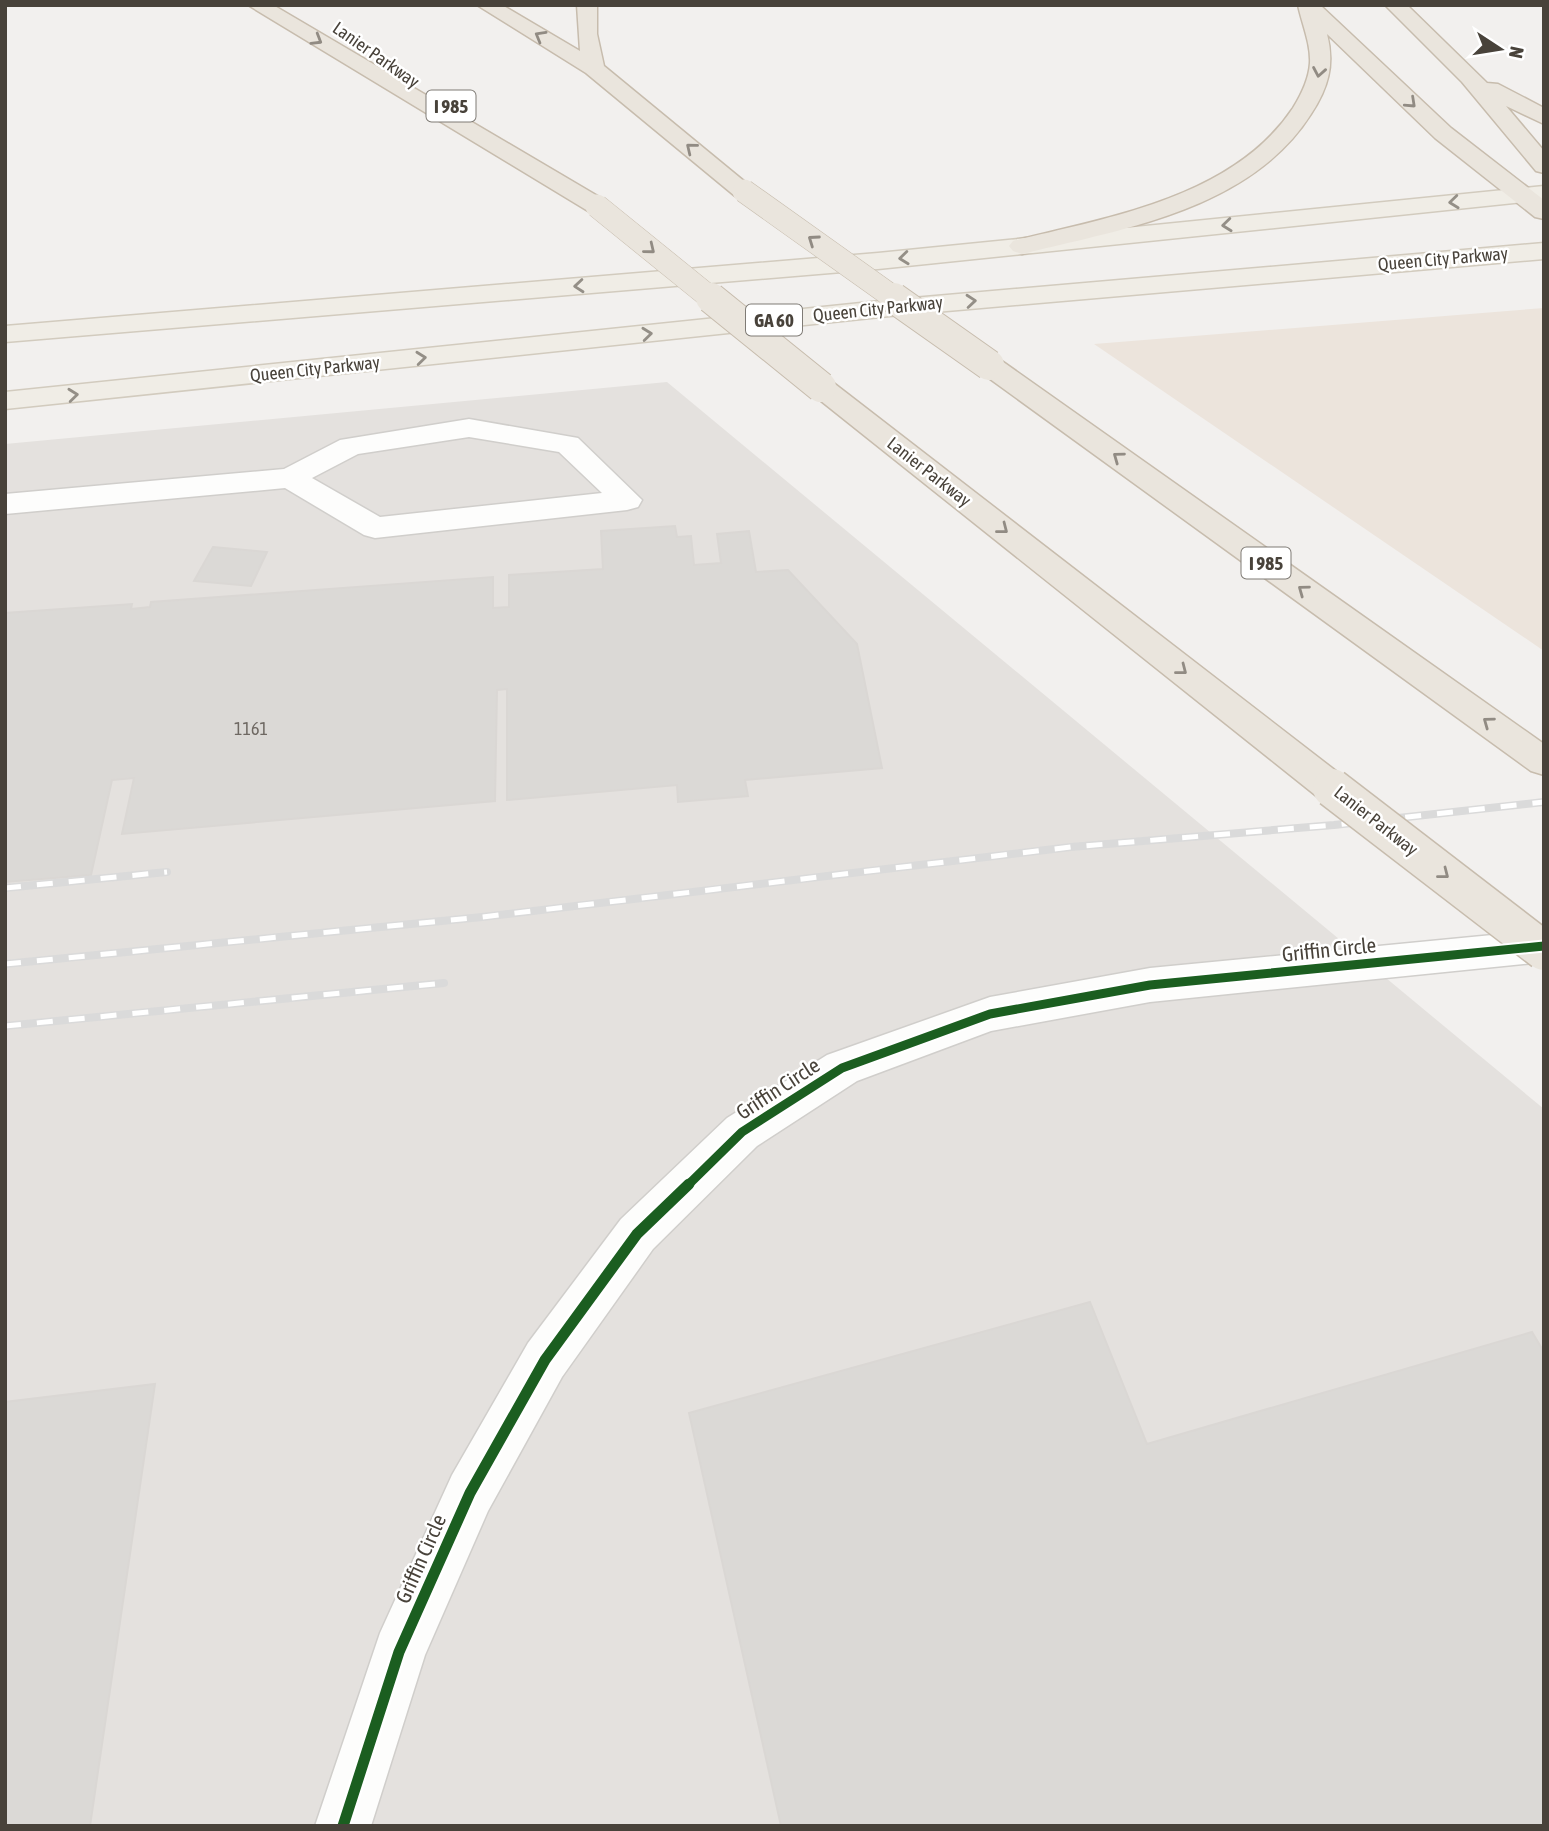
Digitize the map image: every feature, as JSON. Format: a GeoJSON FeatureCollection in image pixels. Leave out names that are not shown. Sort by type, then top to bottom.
{"type":"FeatureCollection","features":[{"type":"Feature","properties":{"kind":"highway"},"geometry":{"type":"LineString","coordinates":[[258,5],[597,205]]}},
{"type":"Feature","properties":{"kind":"highway","name":"I 985"},"geometry":{"type":"LineString","coordinates":[[487,5],[594,68],[744,191],[1544,762]]}},
{"type":"Feature","properties":{"kind":"highway"},"geometry":{"type":"LineString","coordinates":[[587,5],[587,34],[594,68]]}},
{"type":"Feature","properties":{"kind":"highway"},"geometry":{"type":"LineString","coordinates":[[1308,5],[1443,133],[1533,194],[1544,212]]}},
{"type":"Feature","properties":{"kind":"highway"},"geometry":{"type":"LineString","coordinates":[[1022,246],[1176,203],[1250,167],[1268,152],[1286,136],[1303,113],[1318,81],[1321,60],[1308,5]]}},
{"type":"Feature","properties":{"kind":"highway"},"geometry":{"type":"LineString","coordinates":[[1395,5],[1471,77],[1544,166]]}},
{"type":"Feature","properties":{"kind":"highway","name":"Lanier Parkway"},"geometry":{"type":"LineString","coordinates":[[328,21],[597,205],[821,387],[1332,788],[1544,949]]}},
{"type":"Feature","properties":{"kind":"highway"},"geometry":{"type":"LineString","coordinates":[[1471,77],[1544,117]]}},
{"type":"Feature","properties":{"kind":"main road"},"geometry":{"type":"LineString","coordinates":[[5,334],[850,264],[1533,194]]}},
{"type":"Feature","properties":{"kind":"main road","name":"Queen City Parkway"},"geometry":{"type":"LineString","coordinates":[[5,401],[890,308],[1544,251]]}},
{"type":"Feature","properties":{"kind":"street"},"geometry":{"type":"LineString","coordinates":[[5,505],[290,478],[350,446],[469,428],[568,444],[627,500],[376,528],[290,478]]}},
{"type":"Feature","properties":{"kind":"street","name":"Griffin Circle"},"geometry":{"type":"LineString","coordinates":[[343,1826],[399,1652],[470,1493],[545,1360],[637,1234],[742,1132],[842,1068],[990,1014],[1150,985],[1544,949]]}},
{"type":"Feature","properties":{"kind":"shaded area"},"geometry":{"type":"Polygon","coordinates":[[[1544,308],[1544,651],[1094,344],[1544,308]]]}},
{"type":"Feature","properties":{"kind":"shaded area"},"geometry":{"type":"Polygon","coordinates":[[[667,382],[1544,1109],[1544,1826],[5,1826],[5,444],[667,382]]]}},
{"type":"Feature","properties":{"kind":"building"},"geometry":{"type":"Polygon","coordinates":[[[675,526],[677,537],[691,536],[694,565],[721,563],[717,534],[749,531],[756,572],[788,570],[857,644],[882,768],[745,780],[748,796],[678,802],[677,785],[507,800],[507,689],[497,690],[495,801],[122,834],[134,778],[112,780],[91,875],[5,882],[5,613],[132,604],[131,609],[150,607],[151,602],[493,577],[493,608],[509,607],[509,575],[603,569],[601,531],[675,526]]]}},
{"type":"Feature","properties":{"kind":"building"},"geometry":{"type":"Polygon","coordinates":[[[213,547],[267,552],[251,586],[194,581],[213,547]]]}},
{"type":"Feature","properties":{"kind":"building"},"geometry":{"type":"Polygon","coordinates":[[[1090,1302],[1147,1444],[1532,1332],[1544,1352],[1544,1826],[781,1826],[689,1413],[1090,1302]]]}},
{"type":"Feature","properties":{"kind":"building"},"geometry":{"type":"Polygon","coordinates":[[[155,1384],[90,1826],[5,1826],[5,1402],[155,1384]]]}},
{"type":"Feature","properties":{"kind":"railway"},"geometry":{"type":"LineString","coordinates":[[5,964],[482,917],[1071,847],[1334,825],[1544,802]]}},
{"type":"Feature","properties":{"kind":"railway"},"geometry":{"type":"LineString","coordinates":[[5,888],[167,872]]}},
{"type":"Feature","properties":{"kind":"railway"},"geometry":{"type":"LineString","coordinates":[[5,1026],[444,983]]}},
{"type":"Feature","properties":{"kind":"cycle path"},"geometry":{"type":"LineString","coordinates":[[343,1826],[399,1652],[470,1493],[545,1360],[637,1234],[742,1132],[842,1068],[990,1014],[1150,985],[1544,946]]}}]}
